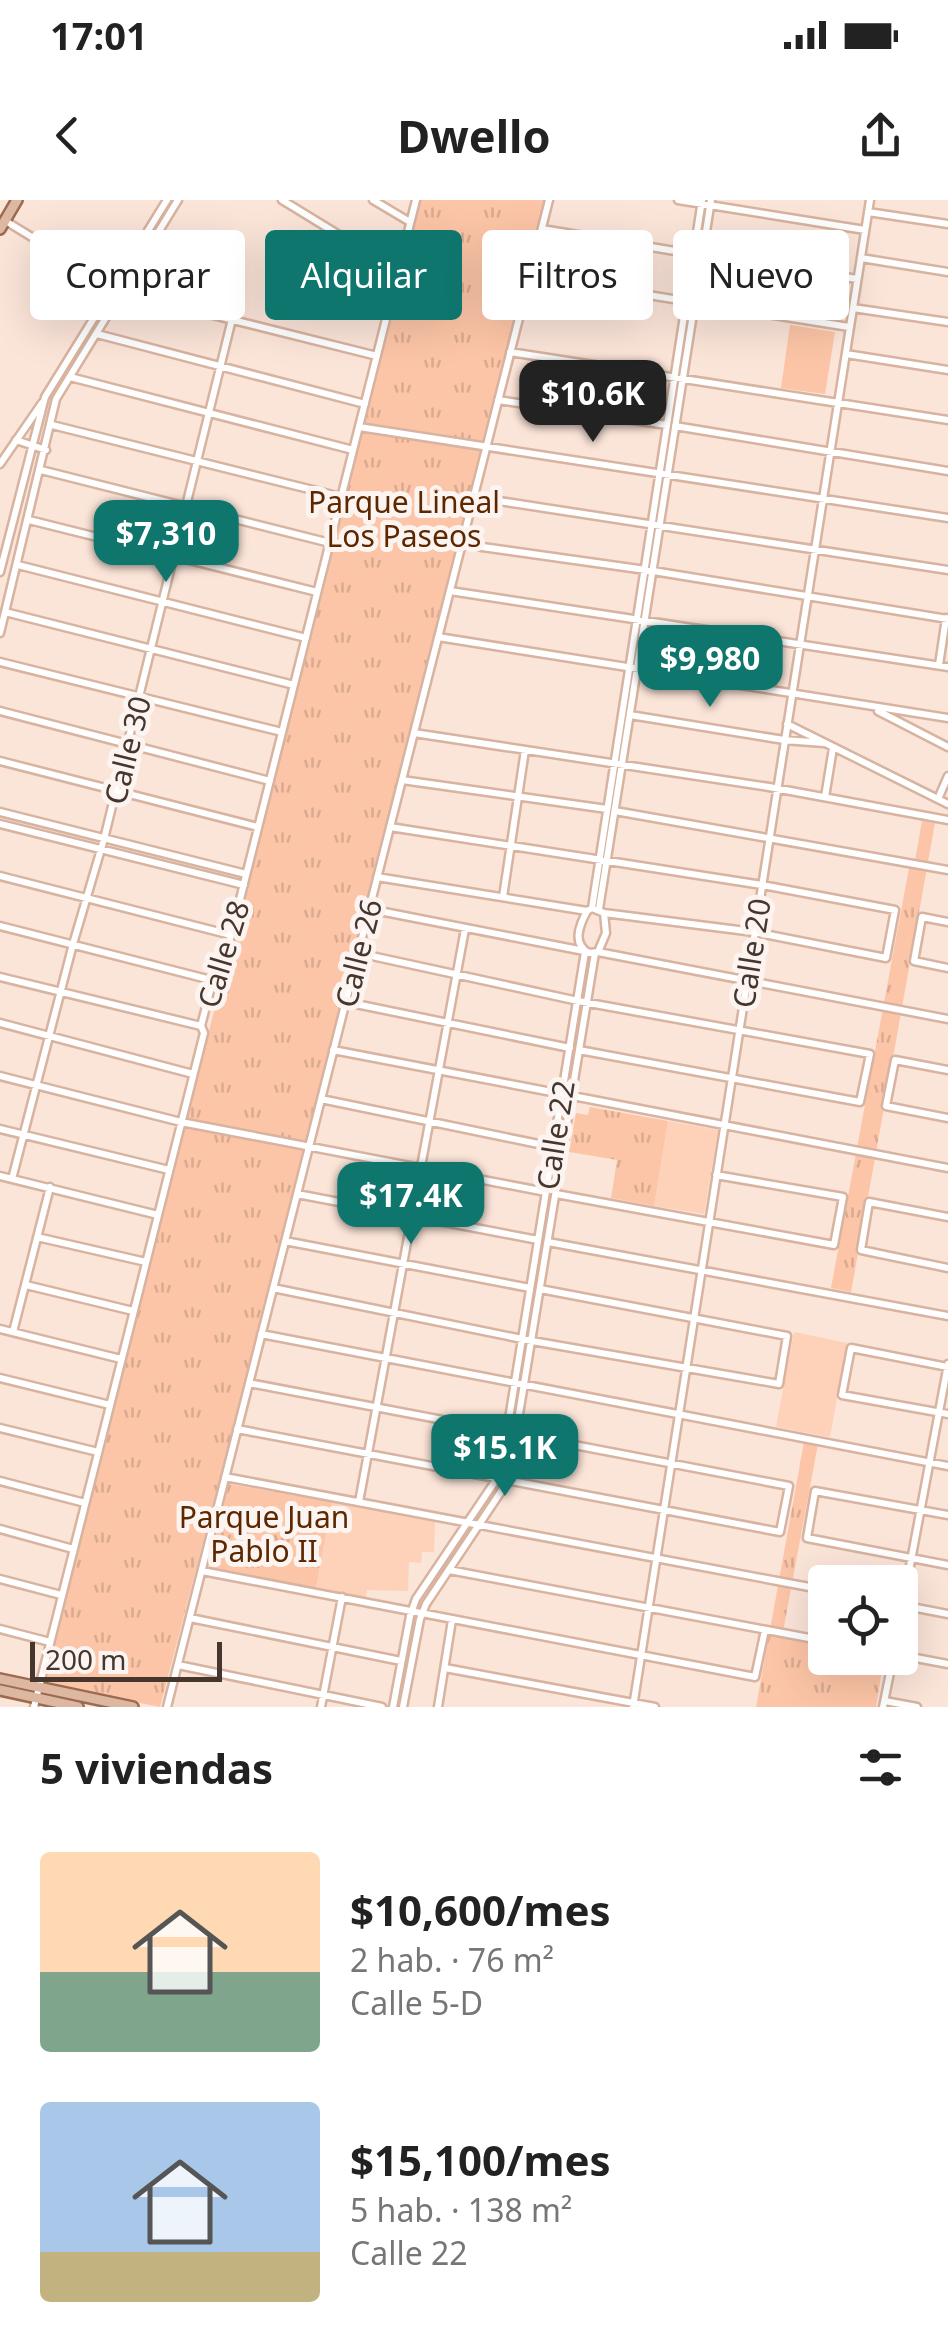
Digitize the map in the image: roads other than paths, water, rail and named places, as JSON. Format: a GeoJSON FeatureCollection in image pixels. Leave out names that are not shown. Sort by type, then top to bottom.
{"type":"FeatureCollection","features":[{"type":"Feature","properties":{"kind":"main road"},"geometry":{"type":"LineString","coordinates":[[2,224],[17,200]]}},
{"type":"Feature","properties":{"kind":"main road"},"geometry":{"type":"LineString","coordinates":[[0,1679],[36,1698],[133,1707]]}},
{"type":"Feature","properties":{"kind":"main road"},"geometry":{"type":"LineString","coordinates":[[0,1690],[78,1707]]}},
{"type":"Feature","properties":{"kind":"street"},"geometry":{"type":"LineString","coordinates":[[147,230],[166,200]]}},
{"type":"Feature","properties":{"kind":"street"},"geometry":{"type":"LineString","coordinates":[[159,230],[178,200]]}},
{"type":"Feature","properties":{"kind":"street"},"geometry":{"type":"LineString","coordinates":[[282,200],[334,230]]}},
{"type":"Feature","properties":{"kind":"street"},"geometry":{"type":"LineString","coordinates":[[373,200],[410,222]]}},
{"type":"Feature","properties":{"kind":"street","name":"Calle 28"},"geometry":{"type":"LineString","coordinates":[[408,230],[416,200]]}},
{"type":"Feature","properties":{"kind":"street","name":"Calle 26"},"geometry":{"type":"LineString","coordinates":[[542,229],[549,200]]}},
{"type":"Feature","properties":{"kind":"street"},"geometry":{"type":"LineString","coordinates":[[678,200],[865,230]]}},
{"type":"Feature","properties":{"kind":"street","name":"Calle 20"},"geometry":{"type":"LineString","coordinates":[[633,1705],[870,200]]}},
{"type":"Feature","properties":{"kind":"street"},"geometry":{"type":"LineString","coordinates":[[702,230],[706,202]]}},
{"type":"Feature","properties":{"kind":"street"},"geometry":{"type":"LineString","coordinates":[[868,212],[948,224]]}},
{"type":"Feature","properties":{"kind":"street"},"geometry":{"type":"LineString","coordinates":[[2,224],[30,240]]}},
{"type":"Feature","properties":{"kind":"street"},"geometry":{"type":"LineString","coordinates":[[542,229],[673,250]]}},
{"type":"Feature","properties":{"kind":"street"},"geometry":{"type":"LineString","coordinates":[[861,258],[948,272]]}},
{"type":"Feature","properties":{"kind":"street"},"geometry":{"type":"LineString","coordinates":[[849,278],[857,279]]}},
{"type":"Feature","properties":{"kind":"street"},"geometry":{"type":"LineString","coordinates":[[853,308],[948,322]]}},
{"type":"Feature","properties":{"kind":"street"},"geometry":{"type":"LineString","coordinates":[[0,464],[91,320]]}},
{"type":"Feature","properties":{"kind":"street"},"geometry":{"type":"LineString","coordinates":[[0,633],[56,399],[104,320]]}},
{"type":"Feature","properties":{"kind":"street","name":"Calle 30"},"geometry":{"type":"LineString","coordinates":[[12,1179],[117,790],[232,320]]}},
{"type":"Feature","properties":{"kind":"street"},"geometry":{"type":"LineString","coordinates":[[236,320],[377,356]]}},
{"type":"Feature","properties":{"kind":"street","name":"Calle 28"},"geometry":{"type":"LineString","coordinates":[[36,1698],[204,1033],[201,1026],[231,935],[386,320]]}},
{"type":"Feature","properties":{"kind":"street","name":"Calle 26"},"geometry":{"type":"LineString","coordinates":[[167,1707],[518,320]]}},
{"type":"Feature","properties":{"kind":"street"},"geometry":{"type":"LineString","coordinates":[[590,952],[606,933],[596,910],[687,320]]}},
{"type":"Feature","properties":{"kind":"street"},"geometry":{"type":"LineString","coordinates":[[805,320],[850,327]]}},
{"type":"Feature","properties":{"kind":"street"},"geometry":{"type":"LineString","coordinates":[[96,334],[364,404]]}},
{"type":"Feature","properties":{"kind":"street"},"geometry":{"type":"LineString","coordinates":[[510,352],[948,420]]}},
{"type":"Feature","properties":{"kind":"street"},"geometry":{"type":"LineString","coordinates":[[846,354],[948,370]]}},
{"type":"Feature","properties":{"kind":"street"},"geometry":{"type":"LineString","coordinates":[[70,378],[353,450]]}},
{"type":"Feature","properties":{"kind":"street"},"geometry":{"type":"LineString","coordinates":[[45,397],[56,399]]}},
{"type":"Feature","properties":{"kind":"street"},"geometry":{"type":"LineString","coordinates":[[0,572],[45,397]]}},
{"type":"Feature","properties":{"kind":"street"},"geometry":{"type":"LineString","coordinates":[[498,400],[948,471]]}},
{"type":"Feature","properties":{"kind":"street"},"geometry":{"type":"LineString","coordinates":[[52,425],[341,497]]}},
{"type":"Feature","properties":{"kind":"street"},"geometry":{"type":"LineString","coordinates":[[359,427],[948,518]]}},
{"type":"Feature","properties":{"kind":"street"},"geometry":{"type":"LineString","coordinates":[[16,440],[46,450]]}},
{"type":"Feature","properties":{"kind":"street"},"geometry":{"type":"LineString","coordinates":[[41,470],[330,543]]}},
{"type":"Feature","properties":{"kind":"street"},"geometry":{"type":"LineString","coordinates":[[473,497],[948,570]]}},
{"type":"Feature","properties":{"kind":"street"},"geometry":{"type":"LineString","coordinates":[[30,520],[317,592]]}},
{"type":"Feature","properties":{"kind":"street"},"geometry":{"type":"LineString","coordinates":[[450,591],[944,666],[947,618],[462,544]]}},
{"type":"Feature","properties":{"kind":"street"},"geometry":{"type":"LineString","coordinates":[[18,565],[306,638]]}},
{"type":"Feature","properties":{"kind":"street"},"geometry":{"type":"LineString","coordinates":[[5,612],[294,685]]}},
{"type":"Feature","properties":{"kind":"street"},"geometry":{"type":"LineString","coordinates":[[438,636],[948,718]]}},
{"type":"Feature","properties":{"kind":"street"},"geometry":{"type":"LineString","coordinates":[[0,662],[282,732]]}},
{"type":"Feature","properties":{"kind":"street"},"geometry":{"type":"LineString","coordinates":[[618,764],[630,715],[633,668]]}},
{"type":"Feature","properties":{"kind":"street"},"geometry":{"type":"LineString","coordinates":[[871,706],[948,747]]}},
{"type":"Feature","properties":{"kind":"street"},"geometry":{"type":"LineString","coordinates":[[0,711],[270,781]]}},
{"type":"Feature","properties":{"kind":"street"},"geometry":{"type":"LineString","coordinates":[[630,715],[824,743]]}},
{"type":"Feature","properties":{"kind":"street"},"geometry":{"type":"LineString","coordinates":[[920,733],[926,715]]}},
{"type":"Feature","properties":{"kind":"street"},"geometry":{"type":"LineString","coordinates":[[787,724],[948,804]]}},
{"type":"Feature","properties":{"kind":"street"},"geometry":{"type":"LineString","coordinates":[[414,733],[777,788],[948,820]]}},
{"type":"Feature","properties":{"kind":"street"},"geometry":{"type":"LineString","coordinates":[[825,797],[833,748]]}},
{"type":"Feature","properties":{"kind":"street"},"geometry":{"type":"LineString","coordinates":[[503,897],[525,750]]}},
{"type":"Feature","properties":{"kind":"street"},"geometry":{"type":"LineString","coordinates":[[0,761],[258,827]]}},
{"type":"Feature","properties":{"kind":"street"},"geometry":{"type":"LineString","coordinates":[[938,798],[948,776]]}},
{"type":"Feature","properties":{"kind":"street"},"geometry":{"type":"LineString","coordinates":[[402,780],[769,836],[948,870]]}},
{"type":"Feature","properties":{"kind":"street"},"geometry":{"type":"LineString","coordinates":[[0,812],[246,874]]}},
{"type":"Feature","properties":{"kind":"street"},"geometry":{"type":"LineString","coordinates":[[0,824],[244,885]]}},
{"type":"Feature","properties":{"kind":"street"},"geometry":{"type":"LineString","coordinates":[[377,878],[754,932],[886,958],[896,910],[390,827]]}},
{"type":"Feature","properties":{"kind":"street"},"geometry":{"type":"LineString","coordinates":[[0,876],[231,935]]}},
{"type":"Feature","properties":{"kind":"street"},"geometry":{"type":"LineString","coordinates":[[369,908],[465,930],[948,1019]]}},
{"type":"Feature","properties":{"kind":"street"},"geometry":{"type":"LineString","coordinates":[[590,952],[578,930],[596,910]]}},
{"type":"Feature","properties":{"kind":"street"},"geometry":{"type":"LineString","coordinates":[[948,922],[922,917],[914,962],[948,968]]}},
{"type":"Feature","properties":{"kind":"street"},"geometry":{"type":"LineString","coordinates":[[0,926],[215,981]]}},
{"type":"Feature","properties":{"kind":"street"},"geometry":{"type":"LineString","coordinates":[[359,1502],[465,930]]}},
{"type":"Feature","properties":{"kind":"street","name":"Calle 22"},"geometry":{"type":"LineString","coordinates":[[392,1707],[416,1599],[498,1479],[570,1048],[590,952]]}},
{"type":"Feature","properties":{"kind":"street"},"geometry":{"type":"LineString","coordinates":[[358,953],[582,1001],[870,1054],[860,1102],[579,1050]]}},
{"type":"Feature","properties":{"kind":"street"},"geometry":{"type":"LineString","coordinates":[[0,977],[201,1026]]}},
{"type":"Feature","properties":{"kind":"street","name":"Calle 22"},"geometry":{"type":"LineString","coordinates":[[403,1707],[422,1614],[508,1481],[572,1096],[582,1001]]}},
{"type":"Feature","properties":{"kind":"street"},"geometry":{"type":"LineString","coordinates":[[346,1002],[570,1048]]}},
{"type":"Feature","properties":{"kind":"street"},"geometry":{"type":"LineString","coordinates":[[0,1023],[193,1074]]}},
{"type":"Feature","properties":{"kind":"street"},"geometry":{"type":"LineString","coordinates":[[333,1050],[948,1168]]}},
{"type":"Feature","properties":{"kind":"street"},"geometry":{"type":"LineString","coordinates":[[948,1070],[895,1060],[886,1106],[948,1118]]}},
{"type":"Feature","properties":{"kind":"street"},"geometry":{"type":"LineString","coordinates":[[0,1076],[181,1122],[546,1192]]}},
{"type":"Feature","properties":{"kind":"street"},"geometry":{"type":"LineString","coordinates":[[321,1098],[554,1147]]}},
{"type":"Feature","properties":{"kind":"street"},"geometry":{"type":"LineString","coordinates":[[0,1130],[169,1170]]}},
{"type":"Feature","properties":{"kind":"street"},"geometry":{"type":"LineString","coordinates":[[556,1194],[834,1244],[843,1197],[716,1174]]}},
{"type":"Feature","properties":{"kind":"street"},"geometry":{"type":"LineString","coordinates":[[0,1176],[158,1215]]}},
{"type":"Feature","properties":{"kind":"street"},"geometry":{"type":"LineString","coordinates":[[14,1332],[50,1188]]}},
{"type":"Feature","properties":{"kind":"street"},"geometry":{"type":"LineString","coordinates":[[297,1194],[538,1240]]}},
{"type":"Feature","properties":{"kind":"street"},"geometry":{"type":"LineString","coordinates":[[948,1217],[870,1202],[860,1250],[948,1268]]}},
{"type":"Feature","properties":{"kind":"street"},"geometry":{"type":"LineString","coordinates":[[37,1237],[146,1262]]}},
{"type":"Feature","properties":{"kind":"street"},"geometry":{"type":"LineString","coordinates":[[285,1242],[530,1288]]}},
{"type":"Feature","properties":{"kind":"street"},"geometry":{"type":"LineString","coordinates":[[548,1242],[948,1316]]}},
{"type":"Feature","properties":{"kind":"street"},"geometry":{"type":"LineString","coordinates":[[26,1285],[133,1311]]}},
{"type":"Feature","properties":{"kind":"street"},"geometry":{"type":"LineString","coordinates":[[273,1288],[532,1341],[780,1384],[787,1336],[540,1289]]}},
{"type":"Feature","properties":{"kind":"street"},"geometry":{"type":"LineString","coordinates":[[0,1329],[121,1359]]}},
{"type":"Feature","properties":{"kind":"street"},"geometry":{"type":"LineString","coordinates":[[262,1334],[948,1466]]}},
{"type":"Feature","properties":{"kind":"street"},"geometry":{"type":"LineString","coordinates":[[910,1565],[930,1462],[944,1414],[948,1366],[851,1348],[842,1395],[944,1414]]}},
{"type":"Feature","properties":{"kind":"street"},"geometry":{"type":"LineString","coordinates":[[0,1378],[110,1405]]}},
{"type":"Feature","properties":{"kind":"street"},"geometry":{"type":"LineString","coordinates":[[238,1429],[780,1532],[789,1486],[249,1382]]}},
{"type":"Feature","properties":{"kind":"street"},"geometry":{"type":"LineString","coordinates":[[0,1428],[98,1452]]}},
{"type":"Feature","properties":{"kind":"street"},"geometry":{"type":"LineString","coordinates":[[226,1477],[808,1587]]}},
{"type":"Feature","properties":{"kind":"street"},"geometry":{"type":"LineString","coordinates":[[0,1481],[85,1503]]}},
{"type":"Feature","properties":{"kind":"street"},"geometry":{"type":"LineString","coordinates":[[948,1515],[815,1491],[807,1538],[948,1565]]}},
{"type":"Feature","properties":{"kind":"street"},"geometry":{"type":"LineString","coordinates":[[0,1529],[73,1548]]}},
{"type":"Feature","properties":{"kind":"street"},"geometry":{"type":"LineString","coordinates":[[449,1570],[808,1638]]}},
{"type":"Feature","properties":{"kind":"street"},"geometry":{"type":"LineString","coordinates":[[202,1571],[756,1677],[765,1630]]}},
{"type":"Feature","properties":{"kind":"street"},"geometry":{"type":"LineString","coordinates":[[0,1579],[62,1596]]}},
{"type":"Feature","properties":{"kind":"street"},"geometry":{"type":"LineString","coordinates":[[321,1707],[342,1597]]}},
{"type":"Feature","properties":{"kind":"street"},"geometry":{"type":"LineString","coordinates":[[918,1608],[948,1614]]}},
{"type":"Feature","properties":{"kind":"street"},"geometry":{"type":"LineString","coordinates":[[190,1618],[401,1662]]}},
{"type":"Feature","properties":{"kind":"street"},"geometry":{"type":"LineString","coordinates":[[438,1707],[452,1620]]}},
{"type":"Feature","properties":{"kind":"street"},"geometry":{"type":"LineString","coordinates":[[0,1629],[50,1642]]}},
{"type":"Feature","properties":{"kind":"street"},"geometry":{"type":"LineString","coordinates":[[918,1658],[948,1664]]}},
{"type":"Feature","properties":{"kind":"street"},"geometry":{"type":"LineString","coordinates":[[178,1665],[382,1707]]}},
{"type":"Feature","properties":{"kind":"street"},"geometry":{"type":"LineString","coordinates":[[446,1668],[656,1707]]}},
{"type":"Feature","properties":{"kind":"street"},"geometry":{"type":"LineString","coordinates":[[890,1675],[884,1704],[917,1707]]}},
{"type":"Feature","properties":{"kind":"park label","name":"Parque Lineal Los Paseos"},"geometry":{"type":"Point","coordinates":[404,518]}},
{"type":"Feature","properties":{"kind":"park label","name":"Parque Juan Pablo II"},"geometry":{"type":"Point","coordinates":[264,1533]}}]}
